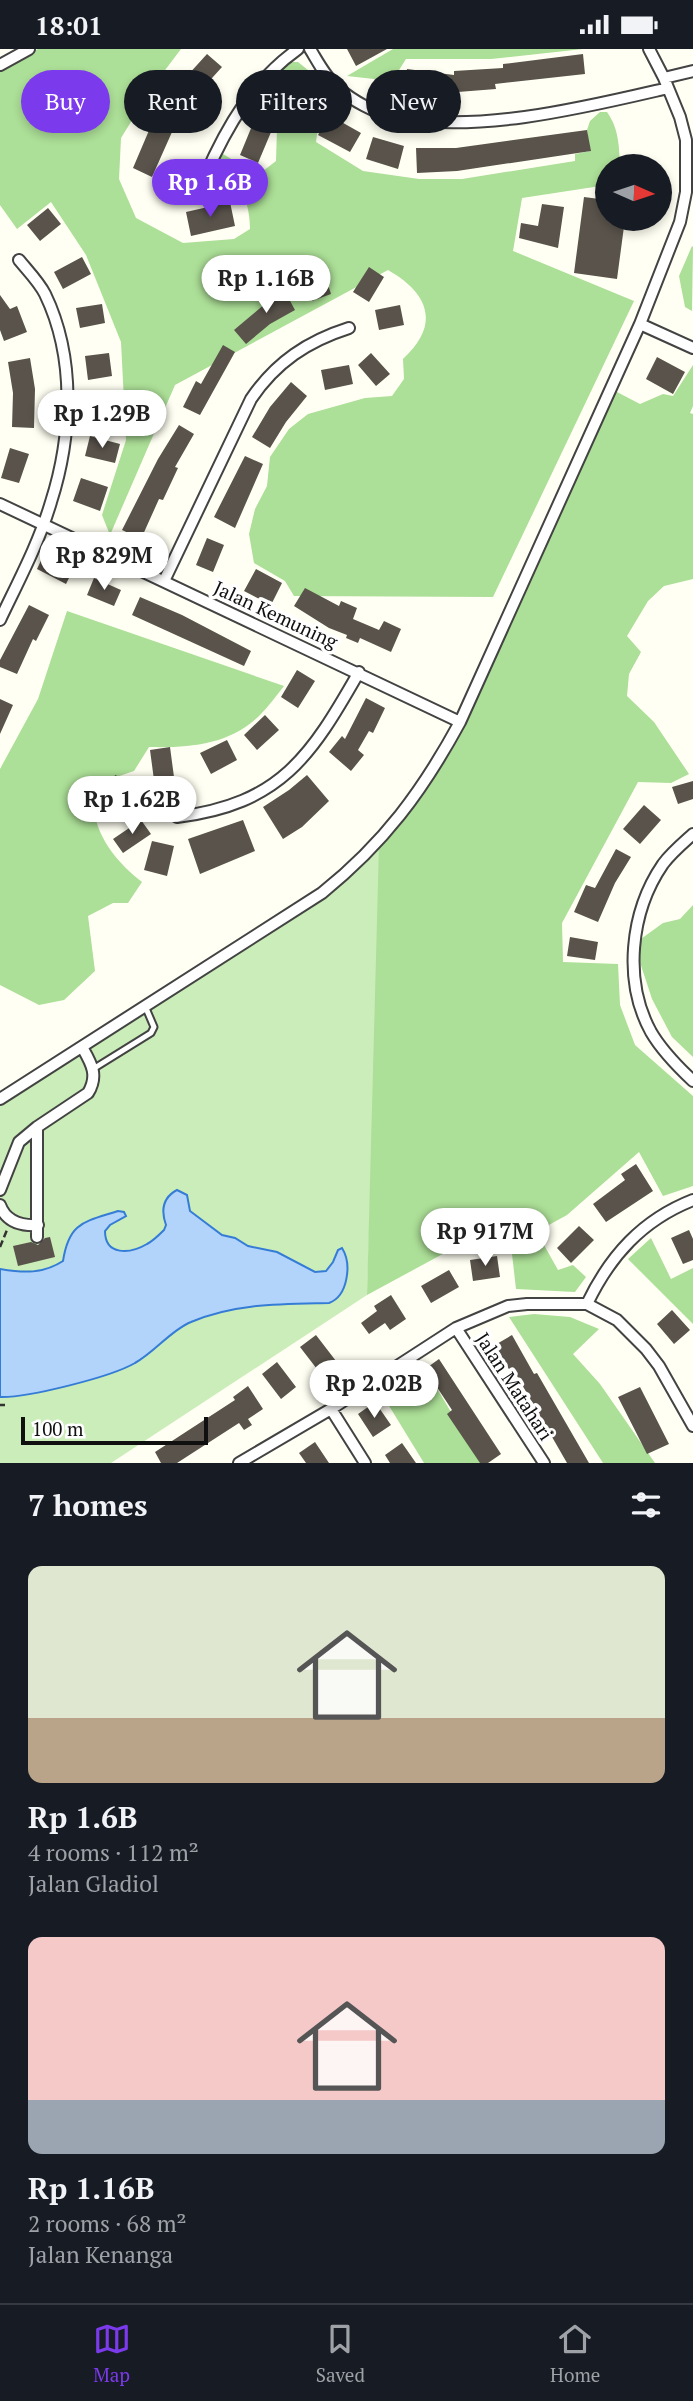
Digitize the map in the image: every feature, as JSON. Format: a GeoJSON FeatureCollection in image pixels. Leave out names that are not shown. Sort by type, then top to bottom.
{"type":"FeatureCollection","features":[{"type":"Feature","properties":{"kind":"street"},"geometry":{"type":"LineString","coordinates":[[0,65],[29,49]]}},
{"type":"Feature","properties":{"kind":"street"},"geometry":{"type":"LineString","coordinates":[[205,176],[233,118],[259,83],[281,61],[298,49]]}},
{"type":"Feature","properties":{"kind":"street"},"geometry":{"type":"LineString","coordinates":[[310,49],[335,87],[354,100],[391,117],[425,122],[470,122],[540,114],[666,83],[693,71]]}},
{"type":"Feature","properties":{"kind":"street"},"geometry":{"type":"LineString","coordinates":[[0,1099],[321,893],[355,866],[380,841],[412,801],[438,762],[460,722],[640,324],[680,222],[685,191],[685,140],[680,117],[649,49]]}},
{"type":"Feature","properties":{"kind":"street"},"geometry":{"type":"LineString","coordinates":[[0,620],[43,523],[63,459],[67,410],[66,376],[59,329],[44,291],[19,260]]}},
{"type":"Feature","properties":{"kind":"street"},"geometry":{"type":"LineString","coordinates":[[640,324],[693,348]]}},
{"type":"Feature","properties":{"kind":"street"},"geometry":{"type":"LineString","coordinates":[[164,581],[251,399],[262,383],[299,349],[323,336],[349,328]]}},
{"type":"Feature","properties":{"kind":"street","name":"Jalan Kemuning"},"geometry":{"type":"LineString","coordinates":[[0,503],[460,722]]}},
{"type":"Feature","properties":{"kind":"street"},"geometry":{"type":"LineString","coordinates":[[177,817],[212,813],[262,791],[287,774],[308,754],[329,725],[359,672]]}},
{"type":"Feature","properties":{"kind":"street"},"geometry":{"type":"LineString","coordinates":[[693,834],[664,863],[650,887],[641,909],[634,944],[634,977],[647,1023],[667,1055],[693,1081]]}},
{"type":"Feature","properties":{"kind":"street"},"geometry":{"type":"LineString","coordinates":[[0,1190],[19,1142],[88,1093],[93,1084],[93,1069],[82,1047]]}},
{"type":"Feature","properties":{"kind":"street"},"geometry":{"type":"LineString","coordinates":[[0,1206],[10,1220],[37,1231],[37,1127]]}},
{"type":"Feature","properties":{"kind":"street"},"geometry":{"type":"LineString","coordinates":[[587,1304],[606,1269],[630,1239],[655,1219],[693,1200]]}},
{"type":"Feature","properties":{"kind":"street"},"geometry":{"type":"LineString","coordinates":[[239,1463],[331,1409],[456,1328],[508,1306],[587,1304],[617,1320],[659,1366],[693,1426]]}},
{"type":"Feature","properties":{"kind":"street","name":"Jalan Matahari"},"geometry":{"type":"LineString","coordinates":[[456,1328],[544,1463]]}},
{"type":"Feature","properties":{"kind":"street"},"geometry":{"type":"LineString","coordinates":[[331,1409],[365,1463]]}},
{"type":"Feature","properties":{"kind":"lane"},"geometry":{"type":"LineString","coordinates":[[93,1069],[151,1033],[154,1027],[145,1006]]}},
{"type":"Feature","properties":{"kind":"path"},"geometry":{"type":"LineString","coordinates":[[0,1247],[10,1220]]}},
{"type":"Feature","properties":{"kind":"path"},"geometry":{"type":"LineString","coordinates":[[0,1405],[5,1405]]}},
{"type":"Feature","properties":{"kind":"green space"},"geometry":{"type":"Polygon","coordinates":[[[38,49],[181,49],[165,70],[124,70],[124,133],[121,138],[119,179],[136,218],[183,243],[234,239],[250,229],[243,193],[233,177],[218,165],[219,155],[223,154],[248,169],[263,171],[276,161],[277,133],[317,133],[316,142],[363,171],[419,179],[462,179],[575,161],[575,154],[590,151],[587,130],[590,121],[600,112],[607,112],[616,131],[619,154],[595,154],[595,187],[522,198],[513,251],[634,301],[493,597],[294,596],[285,581],[254,563],[249,534],[255,509],[267,486],[270,457],[289,429],[308,414],[365,398],[392,396],[404,379],[403,359],[422,334],[426,322],[425,311],[413,289],[388,270],[175,385],[110,535],[102,515],[126,440],[121,342],[86,255],[51,202],[17,229],[0,205],[0,69],[38,49]]]}},
{"type":"Feature","properties":{"kind":"green space"},"geometry":{"type":"Polygon","coordinates":[[[393,49],[583,49],[491,59],[406,59],[399,70],[366,70],[366,78],[352,77],[352,73],[393,49]]]}},
{"type":"Feature","properties":{"kind":"green space"},"geometry":{"type":"Polygon","coordinates":[[[286,62],[298,62],[308,70],[278,70],[286,62]]]}},
{"type":"Feature","properties":{"kind":"green space"},"geometry":{"type":"Polygon","coordinates":[[[692,246],[692,311],[685,307],[679,276],[692,246]]]}},
{"type":"Feature","properties":{"kind":"green space"},"geometry":{"type":"Polygon","coordinates":[[[693,365],[693,406],[690,413],[693,414],[693,579],[664,586],[648,601],[627,636],[641,652],[629,674],[627,696],[654,722],[689,774],[671,783],[638,782],[562,923],[563,962],[618,964],[620,1005],[635,1045],[693,1096],[693,1186],[663,1196],[639,1152],[567,1215],[547,1226],[544,1245],[558,1270],[573,1265],[586,1277],[575,1292],[516,1289],[512,1254],[498,1243],[463,1243],[367,1295],[379,846],[419,798],[464,724],[615,391],[640,404],[663,394],[673,396],[693,365]]]}},
{"type":"Feature","properties":{"kind":"green space"},"geometry":{"type":"Polygon","coordinates":[[[67,611],[284,686],[259,716],[235,733],[208,743],[149,747],[134,771],[99,783],[94,807],[100,831],[111,851],[142,882],[128,903],[113,903],[88,916],[95,971],[64,1000],[39,1005],[0,985],[0,769],[38,699],[67,611]]]}},
{"type":"Feature","properties":{"kind":"green space"},"geometry":{"type":"Polygon","coordinates":[[[379,846],[382,850],[367,1295],[111,1463],[0,1463],[0,1104],[357,867],[379,846]]]}},
{"type":"Feature","properties":{"kind":"green space"},"geometry":{"type":"Polygon","coordinates":[[[693,905],[693,1057],[672,1037],[652,999],[634,944],[663,923],[680,919],[693,905]]]}},
{"type":"Feature","properties":{"kind":"green space"},"geometry":{"type":"Polygon","coordinates":[[[651,1238],[671,1279],[693,1268],[693,1324],[628,1259],[651,1238]]]}},
{"type":"Feature","properties":{"kind":"green space"},"geometry":{"type":"Polygon","coordinates":[[[534,1314],[570,1317],[599,1329],[573,1354],[600,1384],[655,1463],[603,1463],[509,1317],[534,1314]]]}},
{"type":"Feature","properties":{"kind":"green space"},"geometry":{"type":"Polygon","coordinates":[[[422,1363],[481,1463],[424,1463],[380,1391],[422,1363]]]}},
{"type":"Feature","properties":{"kind":"water"},"geometry":{"type":"Polygon","coordinates":[[[177,1190],[187,1195],[190,1211],[222,1235],[235,1238],[248,1246],[277,1252],[315,1272],[326,1271],[338,1250],[342,1248],[347,1271],[340,1294],[329,1303],[259,1306],[208,1316],[184,1326],[123,1369],[48,1390],[0,1397],[0,1269],[33,1271],[56,1265],[63,1261],[69,1238],[80,1225],[118,1211],[124,1212],[126,1216],[105,1231],[109,1245],[120,1251],[140,1247],[164,1230],[164,1205],[168,1197],[177,1190]]]}},
{"type":"Feature","properties":{"kind":"building"},"geometry":{"type":"Polygon","coordinates":[[[347,49],[387,49],[356,66],[347,49]]]}},
{"type":"Feature","properties":{"kind":"building"},"geometry":{"type":"Polygon","coordinates":[[[207,54],[222,67],[219,70],[192,70],[207,54]]]}},
{"type":"Feature","properties":{"kind":"building"},"geometry":{"type":"Polygon","coordinates":[[[583,54],[585,74],[495,84],[496,89],[461,92],[461,71],[503,68],[503,64],[583,54]]]}},
{"type":"Feature","properties":{"kind":"building"},"geometry":{"type":"Polygon","coordinates":[[[352,128],[361,133],[350,152],[318,135],[352,133],[352,128]]]}},
{"type":"Feature","properties":{"kind":"building"},"geometry":{"type":"Polygon","coordinates":[[[587,130],[591,151],[457,171],[417,173],[416,148],[456,148],[587,130]]]}},
{"type":"Feature","properties":{"kind":"building"},"geometry":{"type":"Polygon","coordinates":[[[148,133],[172,133],[152,177],[133,168],[148,133]]]}},
{"type":"Feature","properties":{"kind":"building"},"geometry":{"type":"Polygon","coordinates":[[[249,133],[271,133],[258,163],[240,155],[249,133]]]}},
{"type":"Feature","properties":{"kind":"building"},"geometry":{"type":"Polygon","coordinates":[[[373,137],[404,146],[398,169],[366,159],[373,137]]]}},
{"type":"Feature","properties":{"kind":"building"},"geometry":{"type":"Polygon","coordinates":[[[584,197],[595,198],[595,231],[623,231],[617,279],[574,273],[584,197]]]}},
{"type":"Feature","properties":{"kind":"building"},"geometry":{"type":"Polygon","coordinates":[[[230,202],[235,226],[191,236],[186,212],[230,202]]]}},
{"type":"Feature","properties":{"kind":"building"},"geometry":{"type":"Polygon","coordinates":[[[542,204],[564,207],[558,248],[519,238],[521,223],[538,226],[542,204]]]}},
{"type":"Feature","properties":{"kind":"building"},"geometry":{"type":"Polygon","coordinates":[[[48,208],[61,224],[40,241],[27,225],[48,208]]]}},
{"type":"Feature","properties":{"kind":"building"},"geometry":{"type":"Polygon","coordinates":[[[82,257],[91,274],[63,289],[54,272],[82,257]]]}},
{"type":"Feature","properties":{"kind":"building"},"geometry":{"type":"Polygon","coordinates":[[[322,266],[331,294],[312,301],[302,272],[322,266]]]}},
{"type":"Feature","properties":{"kind":"building"},"geometry":{"type":"Polygon","coordinates":[[[369,267],[384,277],[369,302],[353,292],[369,267]]]}},
{"type":"Feature","properties":{"kind":"building"},"geometry":{"type":"Polygon","coordinates":[[[282,286],[295,310],[270,324],[246,344],[234,330],[266,303],[262,297],[282,286]]]}},
{"type":"Feature","properties":{"kind":"building"},"geometry":{"type":"Polygon","coordinates":[[[0,295],[10,309],[17,306],[27,332],[4,341],[0,330],[0,295]]]}},
{"type":"Feature","properties":{"kind":"building"},"geometry":{"type":"Polygon","coordinates":[[[102,304],[105,323],[80,328],[76,308],[102,304]]]}},
{"type":"Feature","properties":{"kind":"building"},"geometry":{"type":"Polygon","coordinates":[[[400,305],[404,325],[379,330],[375,310],[400,305]]]}},
{"type":"Feature","properties":{"kind":"building"},"geometry":{"type":"Polygon","coordinates":[[[223,345],[235,352],[200,415],[183,407],[196,381],[201,384],[223,345]]]}},
{"type":"Feature","properties":{"kind":"building"},"geometry":{"type":"Polygon","coordinates":[[[109,353],[112,376],[88,380],[85,356],[109,353]]]}},
{"type":"Feature","properties":{"kind":"building"},"geometry":{"type":"Polygon","coordinates":[[[371,353],[390,374],[376,386],[358,365],[371,353]]]}},
{"type":"Feature","properties":{"kind":"building"},"geometry":{"type":"Polygon","coordinates":[[[657,357],[685,372],[673,394],[646,379],[657,357]]]}},
{"type":"Feature","properties":{"kind":"building"},"geometry":{"type":"Polygon","coordinates":[[[30,358],[35,389],[34,428],[12,427],[13,393],[8,362],[30,358]]]}},
{"type":"Feature","properties":{"kind":"building"},"geometry":{"type":"Polygon","coordinates":[[[349,365],[353,384],[325,390],[321,370],[349,365]]]}},
{"type":"Feature","properties":{"kind":"building"},"geometry":{"type":"Polygon","coordinates":[[[291,382],[307,396],[270,448],[252,437],[270,407],[291,382]]]}},
{"type":"Feature","properties":{"kind":"building"},"geometry":{"type":"Polygon","coordinates":[[[90,395],[119,396],[118,424],[88,422],[90,395]]]}},
{"type":"Feature","properties":{"kind":"building"},"geometry":{"type":"Polygon","coordinates":[[[179,425],[194,434],[141,539],[122,530],[158,459],[179,425]]]}},
{"type":"Feature","properties":{"kind":"building"},"geometry":{"type":"Polygon","coordinates":[[[90,436],[120,444],[115,463],[85,456],[90,436]]]}},
{"type":"Feature","properties":{"kind":"building"},"geometry":{"type":"Polygon","coordinates":[[[10,448],[29,454],[19,483],[1,478],[10,448]]]}},
{"type":"Feature","properties":{"kind":"building"},"geometry":{"type":"Polygon","coordinates":[[[245,456],[263,464],[235,528],[214,517],[245,456]]]}},
{"type":"Feature","properties":{"kind":"building"},"geometry":{"type":"Polygon","coordinates":[[[81,478],[108,487],[100,511],[73,501],[81,478]]]}},
{"type":"Feature","properties":{"kind":"building"},"geometry":{"type":"Polygon","coordinates":[[[207,538],[224,545],[213,572],[196,565],[207,538]]]}},
{"type":"Feature","properties":{"kind":"building"},"geometry":{"type":"Polygon","coordinates":[[[44,554],[74,568],[66,584],[37,569],[44,554]]]}},
{"type":"Feature","properties":{"kind":"building"},"geometry":{"type":"Polygon","coordinates":[[[256,569],[282,583],[271,605],[244,591],[256,569]]]}},
{"type":"Feature","properties":{"kind":"building"},"geometry":{"type":"Polygon","coordinates":[[[94,578],[121,590],[114,606],[87,595],[94,578]]]}},
{"type":"Feature","properties":{"kind":"building"},"geometry":{"type":"Polygon","coordinates":[[[305,588],[339,606],[341,601],[357,608],[353,619],[379,630],[384,621],[401,629],[391,652],[360,638],[358,643],[346,638],[347,635],[329,628],[294,606],[305,588]]]}},
{"type":"Feature","properties":{"kind":"building"},"geometry":{"type":"Polygon","coordinates":[[[140,597],[182,615],[251,651],[244,666],[132,615],[140,597]]]}},
{"type":"Feature","properties":{"kind":"building"},"geometry":{"type":"Polygon","coordinates":[[[29,605],[49,615],[36,641],[33,639],[17,674],[0,667],[0,660],[29,605]]]}},
{"type":"Feature","properties":{"kind":"building"},"geometry":{"type":"Polygon","coordinates":[[[297,670],[315,681],[298,708],[281,697],[297,670]]]}},
{"type":"Feature","properties":{"kind":"building"},"geometry":{"type":"Polygon","coordinates":[[[366,698],[385,708],[373,733],[369,731],[358,750],[364,755],[351,771],[329,752],[342,736],[345,739],[366,698]]]}},
{"type":"Feature","properties":{"kind":"building"},"geometry":{"type":"Polygon","coordinates":[[[0,699],[13,705],[0,734],[0,699]]]}},
{"type":"Feature","properties":{"kind":"building"},"geometry":{"type":"Polygon","coordinates":[[[265,715],[279,730],[257,750],[244,735],[265,715]]]}},
{"type":"Feature","properties":{"kind":"building"},"geometry":{"type":"Polygon","coordinates":[[[227,740],[237,760],[211,774],[200,753],[227,740]]]}},
{"type":"Feature","properties":{"kind":"building"},"geometry":{"type":"Polygon","coordinates":[[[170,747],[174,777],[154,780],[150,750],[170,747]]]}},
{"type":"Feature","properties":{"kind":"building"},"geometry":{"type":"Polygon","coordinates":[[[115,775],[143,786],[136,804],[108,794],[115,775]]]}},
{"type":"Feature","properties":{"kind":"building"},"geometry":{"type":"Polygon","coordinates":[[[307,775],[329,801],[302,827],[283,839],[263,807],[307,775]]]}},
{"type":"Feature","properties":{"kind":"building"},"geometry":{"type":"Polygon","coordinates":[[[693,781],[693,799],[678,804],[672,787],[693,781]]]}},
{"type":"Feature","properties":{"kind":"building"},"geometry":{"type":"Polygon","coordinates":[[[644,805],[661,820],[640,844],[623,829],[644,805]]]}},
{"type":"Feature","properties":{"kind":"building"},"geometry":{"type":"Polygon","coordinates":[[[141,820],[151,834],[123,853],[113,839],[141,820]]]}},
{"type":"Feature","properties":{"kind":"building"},"geometry":{"type":"Polygon","coordinates":[[[243,820],[255,851],[200,874],[188,839],[243,820]]]}},
{"type":"Feature","properties":{"kind":"building"},"geometry":{"type":"Polygon","coordinates":[[[152,841],[174,846],[167,876],[144,870],[152,841]]]}},
{"type":"Feature","properties":{"kind":"building"},"geometry":{"type":"Polygon","coordinates":[[[616,849],[631,857],[615,883],[598,922],[574,912],[586,885],[595,888],[616,849]]]}},
{"type":"Feature","properties":{"kind":"building"},"geometry":{"type":"Polygon","coordinates":[[[570,937],[598,942],[595,960],[567,956],[570,937]]]}},
{"type":"Feature","properties":{"kind":"building"},"geometry":{"type":"Polygon","coordinates":[[[636,1164],[653,1191],[606,1222],[593,1204],[625,1180],[621,1174],[636,1164]]]}},
{"type":"Feature","properties":{"kind":"building"},"geometry":{"type":"Polygon","coordinates":[[[579,1226],[594,1240],[571,1263],[557,1248],[579,1226]]]}},
{"type":"Feature","properties":{"kind":"building"},"geometry":{"type":"Polygon","coordinates":[[[689,1230],[693,1239],[693,1260],[683,1264],[671,1238],[689,1230]]]}},
{"type":"Feature","properties":{"kind":"building"},"geometry":{"type":"Polygon","coordinates":[[[50,1237],[55,1257],[18,1266],[13,1246],[31,1242],[38,1245],[50,1237]]]}},
{"type":"Feature","properties":{"kind":"building"},"geometry":{"type":"Polygon","coordinates":[[[497,1256],[500,1277],[473,1281],[470,1260],[497,1256]]]}},
{"type":"Feature","properties":{"kind":"building"},"geometry":{"type":"Polygon","coordinates":[[[449,1270],[459,1287],[431,1303],[421,1286],[449,1270]]]}},
{"type":"Feature","properties":{"kind":"building"},"geometry":{"type":"Polygon","coordinates":[[[391,1295],[406,1319],[390,1330],[385,1323],[369,1334],[361,1323],[377,1311],[374,1306],[391,1295]]]}},
{"type":"Feature","properties":{"kind":"building"},"geometry":{"type":"Polygon","coordinates":[[[672,1310],[690,1330],[674,1344],[657,1324],[672,1310]]]}},
{"type":"Feature","properties":{"kind":"building"},"geometry":{"type":"Polygon","coordinates":[[[316,1335],[336,1361],[320,1373],[300,1347],[316,1335]]]}},
{"type":"Feature","properties":{"kind":"building"},"geometry":{"type":"Polygon","coordinates":[[[512,1335],[589,1463],[567,1463],[513,1369],[510,1371],[495,1345],[512,1335]]]}},
{"type":"Feature","properties":{"kind":"building"},"geometry":{"type":"Polygon","coordinates":[[[439,1359],[501,1454],[488,1463],[480,1463],[447,1414],[452,1410],[425,1369],[439,1359]]]}},
{"type":"Feature","properties":{"kind":"building"},"geometry":{"type":"Polygon","coordinates":[[[277,1362],[296,1387],[281,1399],[262,1374],[277,1362]]]}},
{"type":"Feature","properties":{"kind":"building"},"geometry":{"type":"Polygon","coordinates":[[[248,1386],[263,1409],[248,1419],[252,1425],[244,1430],[239,1423],[177,1463],[161,1463],[155,1452],[235,1400],[233,1397],[248,1386]]]}},
{"type":"Feature","properties":{"kind":"building"},"geometry":{"type":"Polygon","coordinates":[[[640,1387],[669,1444],[647,1454],[618,1397],[640,1387]]]}},
{"type":"Feature","properties":{"kind":"building"},"geometry":{"type":"Polygon","coordinates":[[[375,1402],[391,1425],[373,1437],[358,1414],[375,1402]]]}},
{"type":"Feature","properties":{"kind":"building"},"geometry":{"type":"Polygon","coordinates":[[[315,1442],[329,1463],[306,1463],[299,1453],[315,1442]]]}},
{"type":"Feature","properties":{"kind":"building"},"geometry":{"type":"Polygon","coordinates":[[[402,1443],[416,1463],[390,1463],[385,1455],[402,1443]]]}}]}
